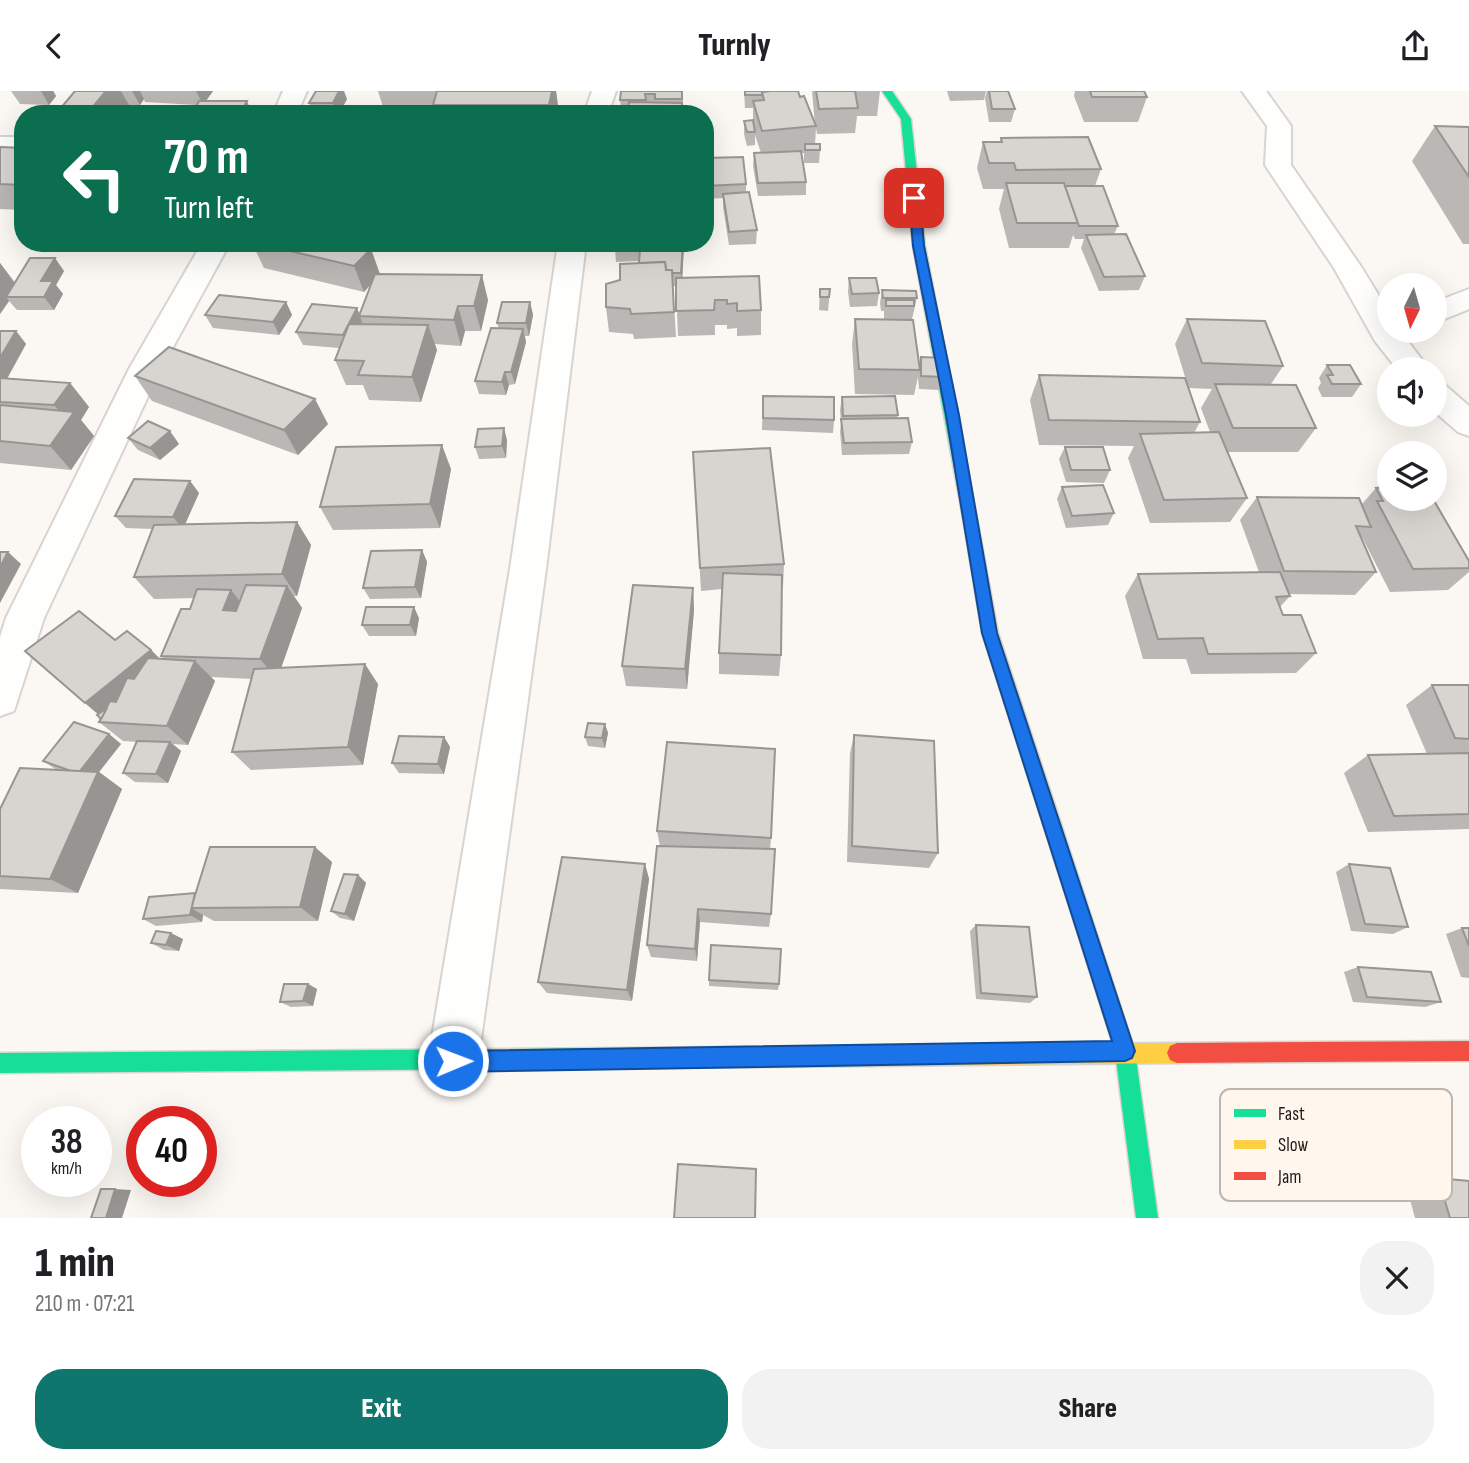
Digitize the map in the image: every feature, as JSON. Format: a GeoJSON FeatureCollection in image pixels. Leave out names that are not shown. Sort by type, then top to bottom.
{"type":"FeatureCollection","features":[{"type":"Feature","properties":{"kind":"street"},"geometry":{"type":"LineString","coordinates":[[887,91],[906,119],[919,246],[990,633],[1125,1051],[1147,1218]]}},
{"type":"Feature","properties":{"kind":"street"},"geometry":{"type":"LineString","coordinates":[[1254,91],[1279,126],[1278,165],[1377,312]]}},
{"type":"Feature","properties":{"kind":"street"},"geometry":{"type":"LineString","coordinates":[[0,699],[25,618],[145,369],[211,252]]}},
{"type":"Feature","properties":{"kind":"street"},"geometry":{"type":"LineString","coordinates":[[453,1061],[528,569],[571,252]]}},
{"type":"Feature","properties":{"kind":"street"},"geometry":{"type":"LineString","coordinates":[[1447,308],[1469,298]]}},
{"type":"Feature","properties":{"kind":"street"},"geometry":{"type":"LineString","coordinates":[[1447,405],[1469,424]]}},
{"type":"Feature","properties":{"kind":"street"},"geometry":{"type":"LineString","coordinates":[[0,1063],[453,1061],[1125,1051],[1469,1051]]}},
{"type":"Feature","properties":{"kind":"building"},"geometry":{"type":"Polygon","coordinates":[[[75,91],[106,91],[94,105],[63,105],[75,91]]]}},
{"type":"Feature","properties":{"kind":"building"},"geometry":{"type":"Polygon","coordinates":[[[316,91],[339,91],[333,103],[309,103],[316,91]]]}},
{"type":"Feature","properties":{"kind":"building"},"geometry":{"type":"Polygon","coordinates":[[[437,91],[552,91],[549,105],[433,105],[437,91]]]}},
{"type":"Feature","properties":{"kind":"building"},"geometry":{"type":"Polygon","coordinates":[[[621,91],[682,91],[682,99],[655,99],[655,94],[645,94],[646,100],[620,100],[621,91]]]}},
{"type":"Feature","properties":{"kind":"building"},"geometry":{"type":"Polygon","coordinates":[[[745,91],[766,91],[762,92],[762,95],[745,95],[745,91]]]}},
{"type":"Feature","properties":{"kind":"building"},"geometry":{"type":"Polygon","coordinates":[[[798,91],[800,97],[804,96],[816,126],[762,131],[753,101],[764,100],[762,92],[798,91]]]}},
{"type":"Feature","properties":{"kind":"building"},"geometry":{"type":"Polygon","coordinates":[[[816,91],[855,91],[858,108],[819,109],[816,91]]]}},
{"type":"Feature","properties":{"kind":"building"},"geometry":{"type":"Polygon","coordinates":[[[989,91],[1008,91],[1015,109],[992,109],[989,91]]]}},
{"type":"Feature","properties":{"kind":"building"},"geometry":{"type":"Polygon","coordinates":[[[1090,91],[1144,91],[1147,97],[1092,97],[1090,91]]]}},
{"type":"Feature","properties":{"kind":"building"},"geometry":{"type":"Polygon","coordinates":[[[199,101],[247,101],[245,105],[197,105],[199,101]]]}},
{"type":"Feature","properties":{"kind":"building"},"geometry":{"type":"Polygon","coordinates":[[[629,102],[682,103],[682,105],[628,105],[629,102]]]}},
{"type":"Feature","properties":{"kind":"building"},"geometry":{"type":"Polygon","coordinates":[[[753,120],[755,132],[747,132],[744,121],[753,120]]]}},
{"type":"Feature","properties":{"kind":"building"},"geometry":{"type":"Polygon","coordinates":[[[1435,126],[1469,127],[1469,177],[1435,126]]]}},
{"type":"Feature","properties":{"kind":"building"},"geometry":{"type":"Polygon","coordinates":[[[1088,137],[1101,169],[1016,170],[1014,163],[989,163],[983,142],[1002,142],[1001,138],[1088,137]]]}},
{"type":"Feature","properties":{"kind":"building"},"geometry":{"type":"Polygon","coordinates":[[[805,144],[820,144],[820,150],[805,150],[805,144]]]}},
{"type":"Feature","properties":{"kind":"building"},"geometry":{"type":"Polygon","coordinates":[[[0,147],[14,148],[14,185],[0,184],[0,147]]]}},
{"type":"Feature","properties":{"kind":"building"},"geometry":{"type":"Polygon","coordinates":[[[801,151],[806,182],[758,183],[754,153],[801,151]]]}},
{"type":"Feature","properties":{"kind":"building"},"geometry":{"type":"Polygon","coordinates":[[[743,157],[746,184],[714,186],[714,158],[743,157]]]}},
{"type":"Feature","properties":{"kind":"building"},"geometry":{"type":"Polygon","coordinates":[[[1006,183],[1064,183],[1078,223],[1017,223],[1006,183]]]}},
{"type":"Feature","properties":{"kind":"building"},"geometry":{"type":"Polygon","coordinates":[[[1065,186],[1103,186],[1118,226],[1079,226],[1065,186]]]}},
{"type":"Feature","properties":{"kind":"building"},"geometry":{"type":"Polygon","coordinates":[[[749,192],[757,230],[729,232],[723,194],[749,192]]]}},
{"type":"Feature","properties":{"kind":"building"},"geometry":{"type":"Polygon","coordinates":[[[1126,234],[1145,276],[1104,277],[1086,235],[1126,234]]]}},
{"type":"Feature","properties":{"kind":"building"},"geometry":{"type":"Polygon","coordinates":[[[294,252],[368,252],[354,266],[294,252]]]}},
{"type":"Feature","properties":{"kind":"building"},"geometry":{"type":"Polygon","coordinates":[[[640,252],[682,252],[681,273],[666,270],[665,262],[639,263],[640,252]]]}},
{"type":"Feature","properties":{"kind":"building"},"geometry":{"type":"Polygon","coordinates":[[[30,258],[55,258],[41,281],[53,281],[44,297],[6,297],[30,258]]]}},
{"type":"Feature","properties":{"kind":"building"},"geometry":{"type":"Polygon","coordinates":[[[665,262],[666,270],[672,270],[674,312],[631,314],[630,309],[606,307],[606,284],[620,280],[620,264],[665,262]]]}},
{"type":"Feature","properties":{"kind":"building"},"geometry":{"type":"Polygon","coordinates":[[[375,274],[482,275],[474,306],[458,306],[454,320],[359,316],[375,274]]]}},
{"type":"Feature","properties":{"kind":"building"},"geometry":{"type":"Polygon","coordinates":[[[759,276],[761,310],[737,311],[737,303],[727,304],[727,300],[715,300],[714,310],[676,311],[676,278],[759,276]]]}},
{"type":"Feature","properties":{"kind":"building"},"geometry":{"type":"Polygon","coordinates":[[[849,278],[876,278],[879,293],[852,294],[849,278]]]}},
{"type":"Feature","properties":{"kind":"building"},"geometry":{"type":"Polygon","coordinates":[[[820,289],[830,289],[829,297],[820,297],[820,289]]]}},
{"type":"Feature","properties":{"kind":"building"},"geometry":{"type":"Polygon","coordinates":[[[882,290],[916,291],[917,298],[883,298],[882,290]]]}},
{"type":"Feature","properties":{"kind":"building"},"geometry":{"type":"Polygon","coordinates":[[[219,295],[286,302],[273,322],[205,315],[219,295]]]}},
{"type":"Feature","properties":{"kind":"building"},"geometry":{"type":"Polygon","coordinates":[[[886,300],[914,300],[914,306],[886,306],[886,300]]]}},
{"type":"Feature","properties":{"kind":"building"},"geometry":{"type":"Polygon","coordinates":[[[502,302],[530,302],[526,323],[497,323],[502,302]]]}},
{"type":"Feature","properties":{"kind":"building"},"geometry":{"type":"Polygon","coordinates":[[[312,304],[357,308],[343,335],[296,332],[312,304]]]}},
{"type":"Feature","properties":{"kind":"building"},"geometry":{"type":"Polygon","coordinates":[[[855,319],[913,320],[920,370],[859,369],[855,319]]]}},
{"type":"Feature","properties":{"kind":"building"},"geometry":{"type":"Polygon","coordinates":[[[1187,319],[1265,321],[1283,366],[1202,363],[1187,319]]]}},
{"type":"Feature","properties":{"kind":"building"},"geometry":{"type":"Polygon","coordinates":[[[349,324],[428,325],[412,377],[358,375],[364,361],[335,360],[349,324]]]}},
{"type":"Feature","properties":{"kind":"building"},"geometry":{"type":"Polygon","coordinates":[[[491,328],[523,329],[511,372],[505,372],[502,382],[475,381],[491,328]]]}},
{"type":"Feature","properties":{"kind":"building"},"geometry":{"type":"Polygon","coordinates":[[[0,331],[16,331],[0,358],[0,331]]]}},
{"type":"Feature","properties":{"kind":"building"},"geometry":{"type":"Polygon","coordinates":[[[169,347],[315,399],[284,430],[135,376],[169,347]]]}},
{"type":"Feature","properties":{"kind":"building"},"geometry":{"type":"Polygon","coordinates":[[[921,357],[942,358],[943,377],[921,376],[921,357]]]}},
{"type":"Feature","properties":{"kind":"building"},"geometry":{"type":"Polygon","coordinates":[[[1327,365],[1350,365],[1361,384],[1332,384],[1327,375],[1333,375],[1327,365]]]}},
{"type":"Feature","properties":{"kind":"building"},"geometry":{"type":"Polygon","coordinates":[[[1039,375],[1185,378],[1200,422],[1049,420],[1039,375]]]}},
{"type":"Feature","properties":{"kind":"building"},"geometry":{"type":"Polygon","coordinates":[[[0,378],[70,383],[54,405],[0,402],[0,378]]]}},
{"type":"Feature","properties":{"kind":"building"},"geometry":{"type":"Polygon","coordinates":[[[1215,384],[1296,385],[1316,428],[1233,428],[1215,384]]]}},
{"type":"Feature","properties":{"kind":"building"},"geometry":{"type":"Polygon","coordinates":[[[763,396],[834,397],[834,420],[763,418],[763,396]]]}},
{"type":"Feature","properties":{"kind":"building"},"geometry":{"type":"Polygon","coordinates":[[[895,396],[898,415],[843,416],[842,397],[895,396]]]}},
{"type":"Feature","properties":{"kind":"building"},"geometry":{"type":"Polygon","coordinates":[[[0,405],[74,412],[50,446],[0,441],[0,405]]]}},
{"type":"Feature","properties":{"kind":"building"},"geometry":{"type":"Polygon","coordinates":[[[908,418],[912,442],[844,443],[841,419],[908,418]]]}},
{"type":"Feature","properties":{"kind":"building"},"geometry":{"type":"Polygon","coordinates":[[[148,421],[170,431],[150,448],[128,438],[148,421]]]}},
{"type":"Feature","properties":{"kind":"building"},"geometry":{"type":"Polygon","coordinates":[[[504,428],[502,446],[475,447],[478,429],[504,428]]]}},
{"type":"Feature","properties":{"kind":"building"},"geometry":{"type":"Polygon","coordinates":[[[1219,432],[1247,498],[1164,500],[1140,434],[1219,432]]]}},
{"type":"Feature","properties":{"kind":"building"},"geometry":{"type":"Polygon","coordinates":[[[442,445],[430,504],[320,507],[336,447],[442,445]]]}},
{"type":"Feature","properties":{"kind":"building"},"geometry":{"type":"Polygon","coordinates":[[[1065,447],[1103,447],[1110,470],[1071,470],[1065,447]]]}},
{"type":"Feature","properties":{"kind":"building"},"geometry":{"type":"Polygon","coordinates":[[[770,448],[784,564],[700,568],[693,452],[770,448]]]}},
{"type":"Feature","properties":{"kind":"building"},"geometry":{"type":"Polygon","coordinates":[[[134,479],[190,481],[173,517],[115,516],[134,479]]]}},
{"type":"Feature","properties":{"kind":"building"},"geometry":{"type":"Polygon","coordinates":[[[1103,485],[1114,513],[1072,516],[1062,487],[1103,485]]]}},
{"type":"Feature","properties":{"kind":"building"},"geometry":{"type":"Polygon","coordinates":[[[1257,497],[1359,498],[1371,527],[1356,526],[1376,572],[1284,571],[1257,497]]]}},
{"type":"Feature","properties":{"kind":"building"},"geometry":{"type":"Polygon","coordinates":[[[1382,511],[1440,511],[1469,561],[1469,568],[1413,569],[1382,511]]]}},
{"type":"Feature","properties":{"kind":"building"},"geometry":{"type":"Polygon","coordinates":[[[297,522],[282,574],[134,577],[154,525],[297,522]]]}},
{"type":"Feature","properties":{"kind":"building"},"geometry":{"type":"Polygon","coordinates":[[[422,550],[415,587],[363,588],[371,551],[422,550]]]}},
{"type":"Feature","properties":{"kind":"building"},"geometry":{"type":"Polygon","coordinates":[[[0,552],[8,552],[0,567],[0,552]]]}},
{"type":"Feature","properties":{"kind":"building"},"geometry":{"type":"Polygon","coordinates":[[[1280,572],[1290,596],[1276,597],[1283,615],[1301,615],[1316,653],[1208,654],[1203,638],[1158,639],[1138,574],[1280,572]]]}},
{"type":"Feature","properties":{"kind":"building"},"geometry":{"type":"Polygon","coordinates":[[[723,573],[782,575],[781,655],[719,653],[723,573]]]}},
{"type":"Feature","properties":{"kind":"building"},"geometry":{"type":"Polygon","coordinates":[[[246,585],[287,586],[260,659],[161,656],[181,609],[190,609],[197,589],[231,590],[223,610],[236,611],[246,585]]]}},
{"type":"Feature","properties":{"kind":"building"},"geometry":{"type":"Polygon","coordinates":[[[633,585],[693,588],[685,669],[622,666],[633,585]]]}},
{"type":"Feature","properties":{"kind":"building"},"geometry":{"type":"Polygon","coordinates":[[[366,607],[414,607],[410,625],[362,625],[366,607]]]}},
{"type":"Feature","properties":{"kind":"building"},"geometry":{"type":"Polygon","coordinates":[[[79,611],[115,640],[127,631],[151,650],[85,703],[25,651],[79,611]]]}},
{"type":"Feature","properties":{"kind":"building"},"geometry":{"type":"Polygon","coordinates":[[[148,658],[195,661],[167,726],[99,722],[110,701],[116,702],[127,678],[134,679],[148,658]]]}},
{"type":"Feature","properties":{"kind":"building"},"geometry":{"type":"Polygon","coordinates":[[[365,664],[348,747],[232,752],[254,669],[365,664]]]}},
{"type":"Feature","properties":{"kind":"building"},"geometry":{"type":"Polygon","coordinates":[[[1432,685],[1469,685],[1469,739],[1455,738],[1432,685]]]}},
{"type":"Feature","properties":{"kind":"building"},"geometry":{"type":"Polygon","coordinates":[[[107,708],[101,719],[97,715],[107,708]]]}},
{"type":"Feature","properties":{"kind":"building"},"geometry":{"type":"Polygon","coordinates":[[[74,722],[109,734],[80,771],[71,771],[43,761],[74,722]]]}},
{"type":"Feature","properties":{"kind":"building"},"geometry":{"type":"Polygon","coordinates":[[[588,723],[605,724],[602,738],[585,737],[588,723]]]}},
{"type":"Feature","properties":{"kind":"building"},"geometry":{"type":"Polygon","coordinates":[[[854,735],[934,741],[938,853],[852,846],[854,735]]]}},
{"type":"Feature","properties":{"kind":"building"},"geometry":{"type":"Polygon","coordinates":[[[399,736],[444,737],[438,764],[392,763],[399,736]]]}},
{"type":"Feature","properties":{"kind":"building"},"geometry":{"type":"Polygon","coordinates":[[[137,741],[170,742],[156,774],[123,773],[137,741]]]}},
{"type":"Feature","properties":{"kind":"building"},"geometry":{"type":"Polygon","coordinates":[[[667,742],[775,749],[771,838],[657,831],[667,742]]]}},
{"type":"Feature","properties":{"kind":"building"},"geometry":{"type":"Polygon","coordinates":[[[1469,753],[1469,814],[1394,816],[1368,755],[1469,753]]]}},
{"type":"Feature","properties":{"kind":"building"},"geometry":{"type":"Polygon","coordinates":[[[20,768],[98,772],[50,879],[0,876],[0,809],[20,768]]]}},
{"type":"Feature","properties":{"kind":"building"},"geometry":{"type":"Polygon","coordinates":[[[657,846],[775,849],[771,914],[698,909],[695,949],[647,945],[657,846]]]}},
{"type":"Feature","properties":{"kind":"building"},"geometry":{"type":"Polygon","coordinates":[[[210,847],[315,847],[300,907],[191,908],[210,847]]]}},
{"type":"Feature","properties":{"kind":"building"},"geometry":{"type":"Polygon","coordinates":[[[562,857],[645,864],[627,990],[538,982],[562,857]]]}},
{"type":"Feature","properties":{"kind":"building"},"geometry":{"type":"Polygon","coordinates":[[[1349,864],[1390,868],[1408,927],[1365,924],[1349,864]]]}},
{"type":"Feature","properties":{"kind":"building"},"geometry":{"type":"Polygon","coordinates":[[[344,874],[358,875],[345,914],[331,911],[344,874]]]}},
{"type":"Feature","properties":{"kind":"building"},"geometry":{"type":"Polygon","coordinates":[[[195,893],[190,915],[143,919],[149,897],[195,893]]]}},
{"type":"Feature","properties":{"kind":"building"},"geometry":{"type":"Polygon","coordinates":[[[976,925],[1029,927],[1037,997],[981,993],[976,925]]]}},
{"type":"Feature","properties":{"kind":"building"},"geometry":{"type":"Polygon","coordinates":[[[1462,928],[1469,928],[1469,946],[1462,928]]]}},
{"type":"Feature","properties":{"kind":"building"},"geometry":{"type":"Polygon","coordinates":[[[156,931],[171,933],[166,945],[151,943],[156,931]]]}},
{"type":"Feature","properties":{"kind":"building"},"geometry":{"type":"Polygon","coordinates":[[[711,945],[781,949],[779,984],[709,980],[711,945]]]}},
{"type":"Feature","properties":{"kind":"building"},"geometry":{"type":"Polygon","coordinates":[[[1358,967],[1431,972],[1441,1002],[1367,997],[1358,967]]]}},
{"type":"Feature","properties":{"kind":"building"},"geometry":{"type":"Polygon","coordinates":[[[284,984],[308,984],[303,1001],[280,1002],[284,984]]]}},
{"type":"Feature","properties":{"kind":"building"},"geometry":{"type":"Polygon","coordinates":[[[678,1164],[756,1169],[755,1218],[674,1218],[678,1164]]]}},
{"type":"Feature","properties":{"kind":"building"},"geometry":{"type":"Polygon","coordinates":[[[1452,1179],[1469,1181],[1469,1218],[1450,1218],[1445,1201],[1452,1201],[1452,1179]]]}},
{"type":"Feature","properties":{"kind":"building"},"geometry":{"type":"Polygon","coordinates":[[[112,1189],[115,1189],[106,1218],[91,1218],[98,1197],[112,1197],[112,1189]]]}},
{"type":"Feature","properties":{"kind":"traffic: fast"},"geometry":{"type":"LineString","coordinates":[[887,91],[906,119],[919,246],[971,524]]}},
{"type":"Feature","properties":{"kind":"traffic: fast"},"geometry":{"type":"LineString","coordinates":[[1052,824],[1125,1051],[1147,1218]]}},
{"type":"Feature","properties":{"kind":"traffic: fast"},"geometry":{"type":"LineString","coordinates":[[0,1063],[871,1056]]}},
{"type":"Feature","properties":{"kind":"traffic: slow"},"geometry":{"type":"LineString","coordinates":[[971,524],[990,633],[1052,824]]}},
{"type":"Feature","properties":{"kind":"traffic: slow"},"geometry":{"type":"LineString","coordinates":[[871,1056],[1177,1053]]}},
{"type":"Feature","properties":{"kind":"traffic: jam"},"geometry":{"type":"LineString","coordinates":[[1177,1053],[1469,1051]]}},
{"type":"Feature","properties":{"kind":"route"},"geometry":{"type":"LineString","coordinates":[[453,1061],[1125,1051],[990,633],[919,246],[914,198]]}}]}
